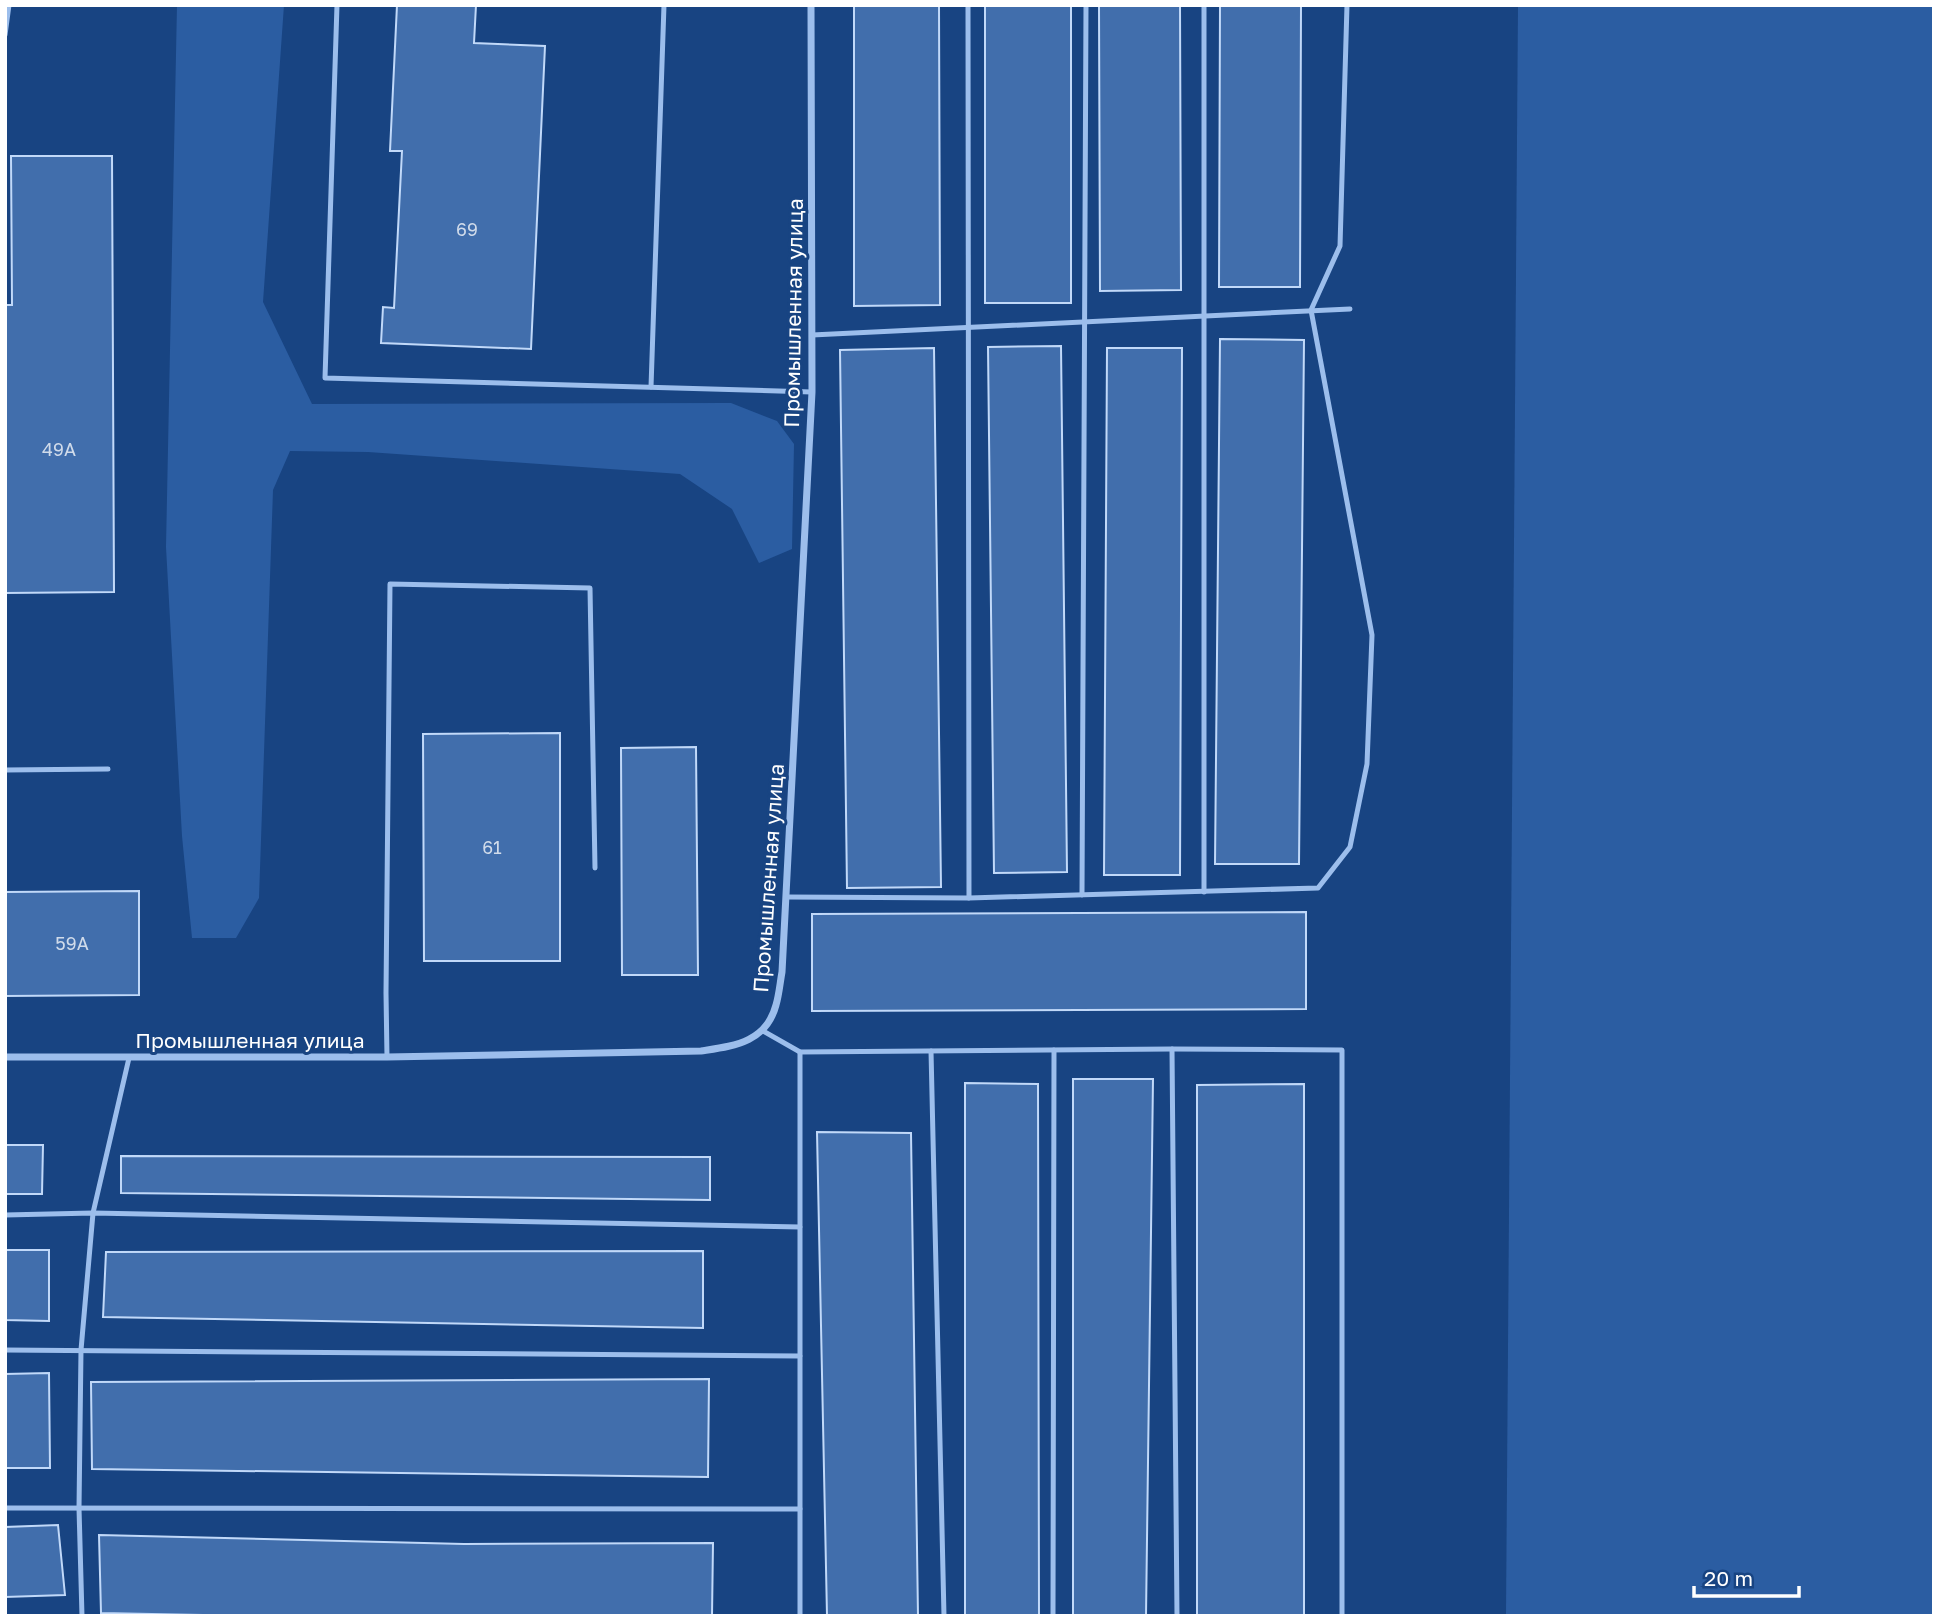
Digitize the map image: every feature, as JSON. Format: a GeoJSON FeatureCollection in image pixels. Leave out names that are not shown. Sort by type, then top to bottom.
{"type":"FeatureCollection","features":[{"type":"Feature","properties":{"kind":"street","name":"Промышленная улица"},"geometry":{"type":"LineString","coordinates":[[5,1057],[387,1057],[701,1051],[738,1045],[763,1031],[776,1008],[782,972],[812,392],[811,5]]}},
{"type":"Feature","properties":{"kind":"lane"},"geometry":{"type":"LineString","coordinates":[[5,35],[9,5]]}},
{"type":"Feature","properties":{"kind":"lane"},"geometry":{"type":"LineString","coordinates":[[337,5],[325,378],[812,392]]}},
{"type":"Feature","properties":{"kind":"lane"},"geometry":{"type":"LineString","coordinates":[[652,387],[664,5]]}},
{"type":"Feature","properties":{"kind":"lane"},"geometry":{"type":"LineString","coordinates":[[968,5],[969,898]]}},
{"type":"Feature","properties":{"kind":"lane"},"geometry":{"type":"LineString","coordinates":[[1082,895],[1086,5]]}},
{"type":"Feature","properties":{"kind":"lane"},"geometry":{"type":"LineString","coordinates":[[1203,5],[1204,892]]}},
{"type":"Feature","properties":{"kind":"lane"},"geometry":{"type":"LineString","coordinates":[[787,897],[969,898],[1318,888],[1350,846],[1367,764],[1372,635],[1311,310],[1340,246],[1347,5]]}},
{"type":"Feature","properties":{"kind":"lane"},"geometry":{"type":"LineString","coordinates":[[812,335],[1350,309]]}},
{"type":"Feature","properties":{"kind":"lane"},"geometry":{"type":"LineString","coordinates":[[387,1057],[390,584],[590,588],[595,868]]}},
{"type":"Feature","properties":{"kind":"lane"},"geometry":{"type":"LineString","coordinates":[[5,770],[108,769]]}},
{"type":"Feature","properties":{"kind":"lane"},"geometry":{"type":"LineString","coordinates":[[763,1031],[800,1052],[1342,1050],[1342,1616]]}},
{"type":"Feature","properties":{"kind":"lane"},"geometry":{"type":"LineString","coordinates":[[1171,1049],[1177,1616]]}},
{"type":"Feature","properties":{"kind":"lane"},"geometry":{"type":"LineString","coordinates":[[1053,1616],[1054,1050]]}},
{"type":"Feature","properties":{"kind":"lane"},"geometry":{"type":"LineString","coordinates":[[931,1051],[944,1616]]}},
{"type":"Feature","properties":{"kind":"lane"},"geometry":{"type":"LineString","coordinates":[[800,1052],[800,1616]]}},
{"type":"Feature","properties":{"kind":"lane"},"geometry":{"type":"LineString","coordinates":[[82,1616],[79,1508],[81,1350],[93,1213],[130,1058]]}},
{"type":"Feature","properties":{"kind":"lane"},"geometry":{"type":"LineString","coordinates":[[5,1215],[93,1213],[800,1227]]}},
{"type":"Feature","properties":{"kind":"lane"},"geometry":{"type":"LineString","coordinates":[[5,1350],[800,1356]]}},
{"type":"Feature","properties":{"kind":"lane"},"geometry":{"type":"LineString","coordinates":[[5,1508],[800,1509]]}},
{"type":"Feature","properties":{"kind":"shaded area"},"geometry":{"type":"Polygon","coordinates":[[[177,5],[284,5],[263,302],[312,404],[731,403],[777,421],[794,444],[792,549],[759,563],[732,509],[680,474],[368,452],[290,451],[273,490],[259,898],[236,938],[192,938],[182,836],[166,547],[177,5]]]}},
{"type":"Feature","properties":{"kind":"shaded area"},"geometry":{"type":"Polygon","coordinates":[[[1518,5],[1934,5],[1934,1616],[1506,1616],[1518,5]]]}},
{"type":"Feature","properties":{"kind":"building"},"geometry":{"type":"Polygon","coordinates":[[[397,5],[476,5],[474,43],[545,46],[531,349],[381,343],[383,307],[394,308],[402,151],[390,151],[397,5]]]}},
{"type":"Feature","properties":{"kind":"building"},"geometry":{"type":"Polygon","coordinates":[[[854,5],[939,5],[940,305],[854,306],[854,5]]]}},
{"type":"Feature","properties":{"kind":"building"},"geometry":{"type":"Polygon","coordinates":[[[985,5],[1071,5],[1071,303],[985,303],[985,5]]]}},
{"type":"Feature","properties":{"kind":"building"},"geometry":{"type":"Polygon","coordinates":[[[1099,5],[1180,5],[1181,290],[1100,291],[1099,5]]]}},
{"type":"Feature","properties":{"kind":"building"},"geometry":{"type":"Polygon","coordinates":[[[1220,5],[1301,5],[1300,287],[1219,287],[1220,5]]]}},
{"type":"Feature","properties":{"kind":"building"},"geometry":{"type":"Polygon","coordinates":[[[11,156],[112,156],[114,592],[5,593],[5,305],[12,305],[11,156]]]}},
{"type":"Feature","properties":{"kind":"building"},"geometry":{"type":"Polygon","coordinates":[[[1220,339],[1304,340],[1299,864],[1215,864],[1220,339]]]}},
{"type":"Feature","properties":{"kind":"building"},"geometry":{"type":"Polygon","coordinates":[[[1061,346],[1067,872],[994,873],[988,347],[1061,346]]]}},
{"type":"Feature","properties":{"kind":"building"},"geometry":{"type":"Polygon","coordinates":[[[934,348],[941,887],[847,888],[840,350],[934,348]]]}},
{"type":"Feature","properties":{"kind":"building"},"geometry":{"type":"Polygon","coordinates":[[[1107,348],[1182,348],[1180,875],[1104,875],[1107,348]]]}},
{"type":"Feature","properties":{"kind":"building"},"geometry":{"type":"Polygon","coordinates":[[[560,733],[560,961],[424,961],[423,734],[560,733]]]}},
{"type":"Feature","properties":{"kind":"building"},"geometry":{"type":"Polygon","coordinates":[[[696,747],[698,975],[622,975],[621,748],[696,747]]]}},
{"type":"Feature","properties":{"kind":"building"},"geometry":{"type":"Polygon","coordinates":[[[139,891],[139,995],[5,996],[5,892],[139,891]]]}},
{"type":"Feature","properties":{"kind":"building"},"geometry":{"type":"Polygon","coordinates":[[[1306,912],[1306,1009],[812,1011],[812,914],[1306,912]]]}},
{"type":"Feature","properties":{"kind":"building"},"geometry":{"type":"Polygon","coordinates":[[[1073,1079],[1153,1079],[1146,1616],[1073,1616],[1073,1079]]]}},
{"type":"Feature","properties":{"kind":"building"},"geometry":{"type":"Polygon","coordinates":[[[965,1083],[1038,1084],[1039,1616],[965,1616],[965,1083]]]}},
{"type":"Feature","properties":{"kind":"building"},"geometry":{"type":"Polygon","coordinates":[[[1304,1084],[1304,1616],[1197,1616],[1197,1085],[1304,1084]]]}},
{"type":"Feature","properties":{"kind":"building"},"geometry":{"type":"Polygon","coordinates":[[[817,1132],[911,1133],[918,1616],[827,1616],[817,1132]]]}},
{"type":"Feature","properties":{"kind":"building"},"geometry":{"type":"Polygon","coordinates":[[[5,1145],[43,1145],[42,1194],[5,1194],[5,1145]]]}},
{"type":"Feature","properties":{"kind":"building"},"geometry":{"type":"Polygon","coordinates":[[[121,1156],[710,1157],[710,1200],[121,1193],[121,1156]]]}},
{"type":"Feature","properties":{"kind":"building"},"geometry":{"type":"Polygon","coordinates":[[[5,1250],[49,1250],[49,1321],[5,1320],[5,1250]]]}},
{"type":"Feature","properties":{"kind":"building"},"geometry":{"type":"Polygon","coordinates":[[[703,1251],[703,1328],[103,1317],[106,1252],[703,1251]]]}},
{"type":"Feature","properties":{"kind":"building"},"geometry":{"type":"Polygon","coordinates":[[[49,1373],[50,1468],[5,1468],[5,1374],[49,1373]]]}},
{"type":"Feature","properties":{"kind":"building"},"geometry":{"type":"Polygon","coordinates":[[[709,1379],[708,1477],[92,1469],[91,1382],[709,1379]]]}},
{"type":"Feature","properties":{"kind":"building"},"geometry":{"type":"Polygon","coordinates":[[[58,1525],[65,1595],[5,1597],[5,1527],[58,1525]]]}},
{"type":"Feature","properties":{"kind":"building"},"geometry":{"type":"Polygon","coordinates":[[[99,1535],[464,1544],[713,1543],[712,1616],[254,1616],[101,1613],[99,1535]]]}}]}
